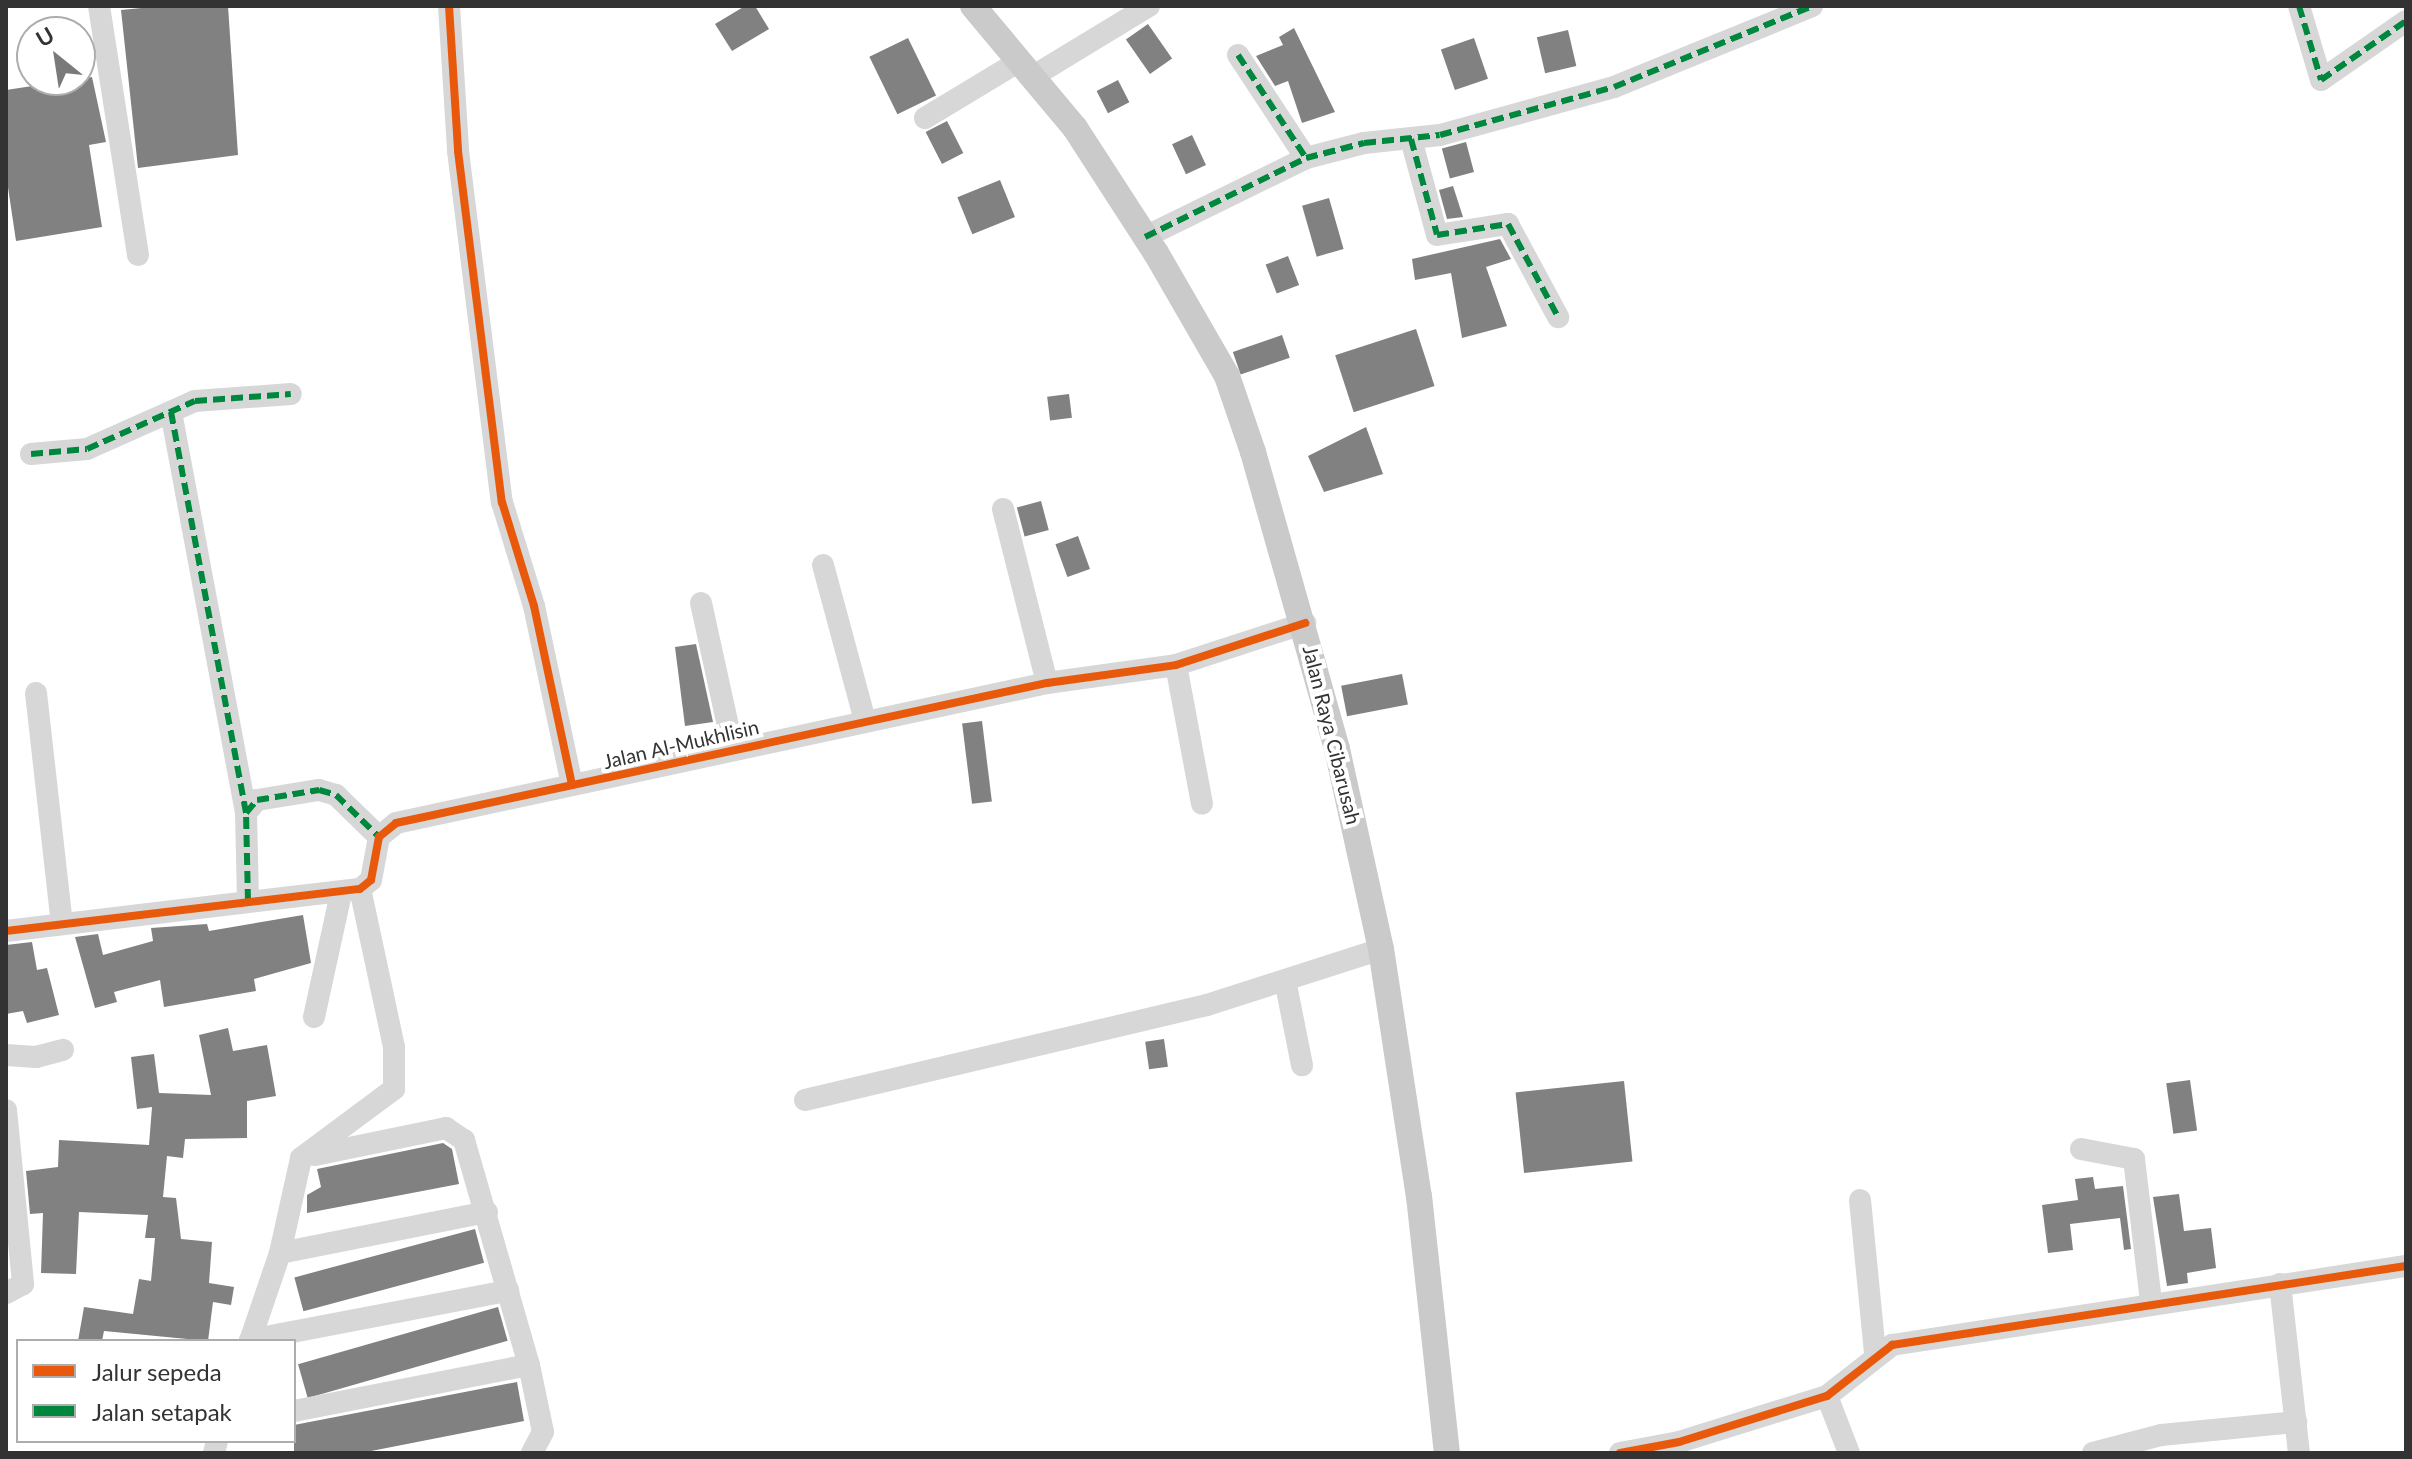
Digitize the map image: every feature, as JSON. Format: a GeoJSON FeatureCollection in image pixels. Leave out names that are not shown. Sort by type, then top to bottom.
{"type":"FeatureCollection","features":[{"type":"Feature","properties":{"kind":"main road","name":"Jalan Raya Cibarusah"},"geometry":{"type":"LineString","coordinates":[[973,6],[1075,128],[1145,237],[1227,376],[1305,623],[1381,949],[1419,1196],[1447,1453]]}},
{"type":"Feature","properties":{"kind":"street"},"geometry":{"type":"LineString","coordinates":[[99,6],[138,255]]}},
{"type":"Feature","properties":{"kind":"street"},"geometry":{"type":"LineString","coordinates":[[449,6],[458,151],[502,502],[534,606],[572,785]]}},
{"type":"Feature","properties":{"kind":"street"},"geometry":{"type":"LineString","coordinates":[[925,118],[1149,6]]}},
{"type":"Feature","properties":{"kind":"street"},"geometry":{"type":"LineString","coordinates":[[1145,237],[1306,158],[1411,139],[1614,87],[1812,6]]}},
{"type":"Feature","properties":{"kind":"street"},"geometry":{"type":"LineString","coordinates":[[2299,6],[2322,80],[2406,21]]}},
{"type":"Feature","properties":{"kind":"street"},"geometry":{"type":"LineString","coordinates":[[1238,55],[1306,158]]}},
{"type":"Feature","properties":{"kind":"street"},"geometry":{"type":"LineString","coordinates":[[1411,139],[1437,235],[1508,224],[1558,317]]}},
{"type":"Feature","properties":{"kind":"street"},"geometry":{"type":"LineString","coordinates":[[31,454],[87,449],[195,401],[291,394]]}},
{"type":"Feature","properties":{"kind":"street"},"geometry":{"type":"LineString","coordinates":[[171,412],[246,813],[248,901]]}},
{"type":"Feature","properties":{"kind":"street"},"geometry":{"type":"LineString","coordinates":[[1003,509],[1047,683]]}},
{"type":"Feature","properties":{"kind":"street"},"geometry":{"type":"LineString","coordinates":[[823,565],[865,721]]}},
{"type":"Feature","properties":{"kind":"street"},"geometry":{"type":"LineString","coordinates":[[701,603],[733,748]]}},
{"type":"Feature","properties":{"kind":"street","name":"Jalan Al-Mukhlisin"},"geometry":{"type":"LineString","coordinates":[[379,837],[396,823],[733,748],[1047,683],[1176,665],[1305,623]]}},
{"type":"Feature","properties":{"kind":"street"},"geometry":{"type":"LineString","coordinates":[[1176,665],[1202,804]]}},
{"type":"Feature","properties":{"kind":"street"},"geometry":{"type":"LineString","coordinates":[[36,693],[62,924]]}},
{"type":"Feature","properties":{"kind":"street"},"geometry":{"type":"LineString","coordinates":[[6,931],[350,891],[371,880],[379,837],[336,795],[319,790],[272,794],[246,813]]}},
{"type":"Feature","properties":{"kind":"street"},"geometry":{"type":"LineString","coordinates":[[314,1017],[350,891]]}},
{"type":"Feature","properties":{"kind":"street"},"geometry":{"type":"LineString","coordinates":[[250,1339],[280,1253],[301,1158],[394,1089],[394,1047],[350,891]]}},
{"type":"Feature","properties":{"kind":"street"},"geometry":{"type":"LineString","coordinates":[[805,1100],[1207,1005],[1381,949]]}},
{"type":"Feature","properties":{"kind":"street"},"geometry":{"type":"LineString","coordinates":[[1285,980],[1302,1065]]}},
{"type":"Feature","properties":{"kind":"street"},"geometry":{"type":"LineString","coordinates":[[6,1055],[63,1050]]}},
{"type":"Feature","properties":{"kind":"street"},"geometry":{"type":"LineString","coordinates":[[6,1110],[23,1284],[6,1293]]}},
{"type":"Feature","properties":{"kind":"street"},"geometry":{"type":"LineString","coordinates":[[301,1158],[446,1128],[464,1140],[529,1365],[543,1432],[532,1453]]}},
{"type":"Feature","properties":{"kind":"street"},"geometry":{"type":"LineString","coordinates":[[2081,1149],[2134,1159],[2151,1302]]}},
{"type":"Feature","properties":{"kind":"street"},"geometry":{"type":"LineString","coordinates":[[1860,1200],[1875,1353]]}},
{"type":"Feature","properties":{"kind":"street"},"geometry":{"type":"LineString","coordinates":[[280,1253],[487,1212]]}},
{"type":"Feature","properties":{"kind":"street"},"geometry":{"type":"LineString","coordinates":[[1620,1453],[1679,1442],[1827,1396],[1875,1353],[1892,1345],[2151,1302],[2406,1266]]}},
{"type":"Feature","properties":{"kind":"street"},"geometry":{"type":"LineString","coordinates":[[2280,1284],[2299,1453]]}},
{"type":"Feature","properties":{"kind":"street"},"geometry":{"type":"LineString","coordinates":[[255,1339],[508,1291]]}},
{"type":"Feature","properties":{"kind":"street"},"geometry":{"type":"LineString","coordinates":[[296,1411],[529,1365]]}},
{"type":"Feature","properties":{"kind":"street"},"geometry":{"type":"LineString","coordinates":[[1827,1396],[1849,1453]]}},
{"type":"Feature","properties":{"kind":"street"},"geometry":{"type":"LineString","coordinates":[[2093,1453],[2161,1435],[2296,1422]]}},
{"type":"Feature","properties":{"kind":"building"},"geometry":{"type":"Polygon","coordinates":[[[162,6],[228,6],[238,155],[138,168],[121,10],[162,6]]]}},
{"type":"Feature","properties":{"kind":"building"},"geometry":{"type":"Polygon","coordinates":[[[745,6],[755,6],[769,29],[732,51],[715,24],[745,6]]]}},
{"type":"Feature","properties":{"kind":"building"},"geometry":{"type":"Polygon","coordinates":[[[1148,24],[1172,58],[1150,74],[1126,39],[1148,24]]]}},
{"type":"Feature","properties":{"kind":"building"},"geometry":{"type":"Polygon","coordinates":[[[1294,28],[1335,112],[1302,123],[1288,81],[1275,86],[1256,56],[1283,45],[1279,37],[1294,28]]]}},
{"type":"Feature","properties":{"kind":"building"},"geometry":{"type":"Polygon","coordinates":[[[1568,30],[1576,66],[1545,73],[1537,37],[1568,30]]]}},
{"type":"Feature","properties":{"kind":"building"},"geometry":{"type":"Polygon","coordinates":[[[908,38],[936,96],[897,114],[869,57],[908,38]]]}},
{"type":"Feature","properties":{"kind":"building"},"geometry":{"type":"Polygon","coordinates":[[[1474,38],[1488,79],[1455,90],[1441,49],[1474,38]]]}},
{"type":"Feature","properties":{"kind":"building"},"geometry":{"type":"Polygon","coordinates":[[[1118,80],[1129,102],[1108,113],[1097,91],[1118,80]]]}},
{"type":"Feature","properties":{"kind":"building"},"geometry":{"type":"Polygon","coordinates":[[[16,88],[16,96],[96,96],[106,142],[89,145],[102,227],[16,241],[6,174],[6,90],[16,88]]]}},
{"type":"Feature","properties":{"kind":"building"},"geometry":{"type":"Polygon","coordinates":[[[947,121],[963,153],[942,164],[926,132],[947,121]]]}},
{"type":"Feature","properties":{"kind":"building"},"geometry":{"type":"Polygon","coordinates":[[[1192,135],[1206,165],[1186,174],[1172,144],[1192,135]]]}},
{"type":"Feature","properties":{"kind":"building"},"geometry":{"type":"Polygon","coordinates":[[[1466,142],[1474,172],[1450,178],[1442,148],[1466,142]]]}},
{"type":"Feature","properties":{"kind":"building"},"geometry":{"type":"Polygon","coordinates":[[[1000,180],[1015,217],[972,234],[957,197],[1000,180]]]}},
{"type":"Feature","properties":{"kind":"building"},"geometry":{"type":"Polygon","coordinates":[[[1453,186],[1463,217],[1447,219],[1439,190],[1453,186]]]}},
{"type":"Feature","properties":{"kind":"building"},"geometry":{"type":"Polygon","coordinates":[[[1329,198],[1344,249],[1317,257],[1302,206],[1329,198]]]}},
{"type":"Feature","properties":{"kind":"building"},"geometry":{"type":"Polygon","coordinates":[[[1500,239],[1511,259],[1486,267],[1507,326],[1462,338],[1451,273],[1415,280],[1412,259],[1500,239]]]}},
{"type":"Feature","properties":{"kind":"building"},"geometry":{"type":"Polygon","coordinates":[[[1288,256],[1299,285],[1277,294],[1266,265],[1288,256]]]}},
{"type":"Feature","properties":{"kind":"building"},"geometry":{"type":"Polygon","coordinates":[[[1416,329],[1435,386],[1354,412],[1335,355],[1416,329]]]}},
{"type":"Feature","properties":{"kind":"building"},"geometry":{"type":"Polygon","coordinates":[[[1282,335],[1290,358],[1241,375],[1233,352],[1282,335]]]}},
{"type":"Feature","properties":{"kind":"building"},"geometry":{"type":"Polygon","coordinates":[[[1069,394],[1072,418],[1050,421],[1047,397],[1069,394]]]}},
{"type":"Feature","properties":{"kind":"building"},"geometry":{"type":"Polygon","coordinates":[[[1366,427],[1383,474],[1324,492],[1308,456],[1366,427]]]}},
{"type":"Feature","properties":{"kind":"building"},"geometry":{"type":"Polygon","coordinates":[[[1041,501],[1049,530],[1025,536],[1017,507],[1041,501]]]}},
{"type":"Feature","properties":{"kind":"building"},"geometry":{"type":"Polygon","coordinates":[[[1078,536],[1090,569],[1067,577],[1055,544],[1078,536]]]}},
{"type":"Feature","properties":{"kind":"building"},"geometry":{"type":"Polygon","coordinates":[[[696,644],[713,722],[685,726],[675,647],[696,644]]]}},
{"type":"Feature","properties":{"kind":"building"},"geometry":{"type":"Polygon","coordinates":[[[1402,674],[1408,704],[1347,716],[1341,686],[1402,674]]]}},
{"type":"Feature","properties":{"kind":"building"},"geometry":{"type":"Polygon","coordinates":[[[982,721],[992,801],[972,804],[962,723],[982,721]]]}},
{"type":"Feature","properties":{"kind":"building"},"geometry":{"type":"Polygon","coordinates":[[[303,915],[311,963],[254,979],[256,991],[164,1007],[160,980],[114,992],[117,1002],[95,1008],[75,937],[98,934],[103,955],[153,941],[151,928],[207,924],[209,931],[303,915]]]}},
{"type":"Feature","properties":{"kind":"building"},"geometry":{"type":"Polygon","coordinates":[[[32,942],[37,970],[47,968],[59,1015],[27,1023],[23,1011],[6,1014],[6,945],[32,942]]]}},
{"type":"Feature","properties":{"kind":"building"},"geometry":{"type":"Polygon","coordinates":[[[228,1028],[233,1051],[267,1045],[276,1096],[247,1101],[247,1138],[185,1139],[183,1158],[167,1156],[163,1197],[176,1198],[181,1239],[212,1242],[209,1283],[234,1287],[231,1305],[213,1302],[208,1339],[104,1331],[102,1339],[78,1339],[84,1307],[133,1314],[139,1279],[151,1281],[155,1238],[145,1238],[148,1215],[79,1212],[76,1274],[41,1273],[43,1213],[30,1214],[26,1171],[58,1167],[59,1140],[149,1145],[152,1107],[137,1109],[131,1057],[154,1054],[159,1093],[211,1095],[199,1035],[228,1028]]]}},
{"type":"Feature","properties":{"kind":"building"},"geometry":{"type":"Polygon","coordinates":[[[1164,1039],[1168,1067],[1149,1069],[1145,1042],[1164,1039]]]}},
{"type":"Feature","properties":{"kind":"building"},"geometry":{"type":"Polygon","coordinates":[[[2190,1080],[2197,1131],[2173,1134],[2166,1083],[2190,1080]]]}},
{"type":"Feature","properties":{"kind":"building"},"geometry":{"type":"Polygon","coordinates":[[[1624,1081],[1632,1162],[1524,1173],[1516,1092],[1624,1081]]]}},
{"type":"Feature","properties":{"kind":"building"},"geometry":{"type":"Polygon","coordinates":[[[443,1143],[452,1149],[459,1184],[307,1213],[307,1195],[321,1187],[317,1169],[443,1143]]]}},
{"type":"Feature","properties":{"kind":"building"},"geometry":{"type":"Polygon","coordinates":[[[2093,1177],[2095,1189],[2123,1186],[2131,1249],[2124,1250],[2120,1218],[2070,1224],[2073,1250],[2048,1253],[2042,1205],[2078,1200],[2075,1179],[2093,1177]]]}},
{"type":"Feature","properties":{"kind":"building"},"geometry":{"type":"Polygon","coordinates":[[[2179,1194],[2184,1231],[2211,1228],[2216,1268],[2187,1273],[2188,1283],[2167,1286],[2153,1197],[2179,1194]]]}},
{"type":"Feature","properties":{"kind":"building"},"geometry":{"type":"Polygon","coordinates":[[[475,1229],[484,1263],[303,1311],[294,1277],[475,1229]]]}},
{"type":"Feature","properties":{"kind":"building"},"geometry":{"type":"Polygon","coordinates":[[[498,1307],[508,1341],[308,1398],[298,1364],[498,1307]]]}},
{"type":"Feature","properties":{"kind":"building"},"geometry":{"type":"Polygon","coordinates":[[[517,1382],[524,1421],[361,1453],[294,1453],[296,1425],[517,1382]]]}},
{"type":"Feature","properties":{"kind":"marked path"},"geometry":{"type":"LineString","coordinates":[[1145,237],[1306,158],[1364,143],[1440,135],[1614,87],[1812,6]]}},
{"type":"Feature","properties":{"kind":"marked path"},"geometry":{"type":"LineString","coordinates":[[2299,6],[2321,80],[2406,21]]}},
{"type":"Feature","properties":{"kind":"marked path"},"geometry":{"type":"LineString","coordinates":[[1238,55],[1306,158]]}},
{"type":"Feature","properties":{"kind":"marked path"},"geometry":{"type":"LineString","coordinates":[[1411,139],[1437,235],[1508,224],[1558,317]]}},
{"type":"Feature","properties":{"kind":"marked path"},"geometry":{"type":"LineString","coordinates":[[31,454],[87,449],[195,401],[291,394]]}},
{"type":"Feature","properties":{"kind":"marked path"},"geometry":{"type":"LineString","coordinates":[[171,412],[246,813]]}},
{"type":"Feature","properties":{"kind":"marked path"},"geometry":{"type":"LineString","coordinates":[[248,901],[246,813],[257,800],[319,790],[336,795],[379,837]]}},
{"type":"Feature","properties":{"kind":"cycle path"},"geometry":{"type":"LineString","coordinates":[[449,6],[458,151],[502,502],[534,606],[572,785]]}},
{"type":"Feature","properties":{"kind":"cycle path"},"geometry":{"type":"LineString","coordinates":[[6,931],[360,889],[371,880],[379,837],[396,823],[1047,683],[1176,665],[1305,623]]}},
{"type":"Feature","properties":{"kind":"cycle path"},"geometry":{"type":"LineString","coordinates":[[1620,1453],[1679,1442],[1827,1396],[1892,1345],[2406,1266]]}}]}
